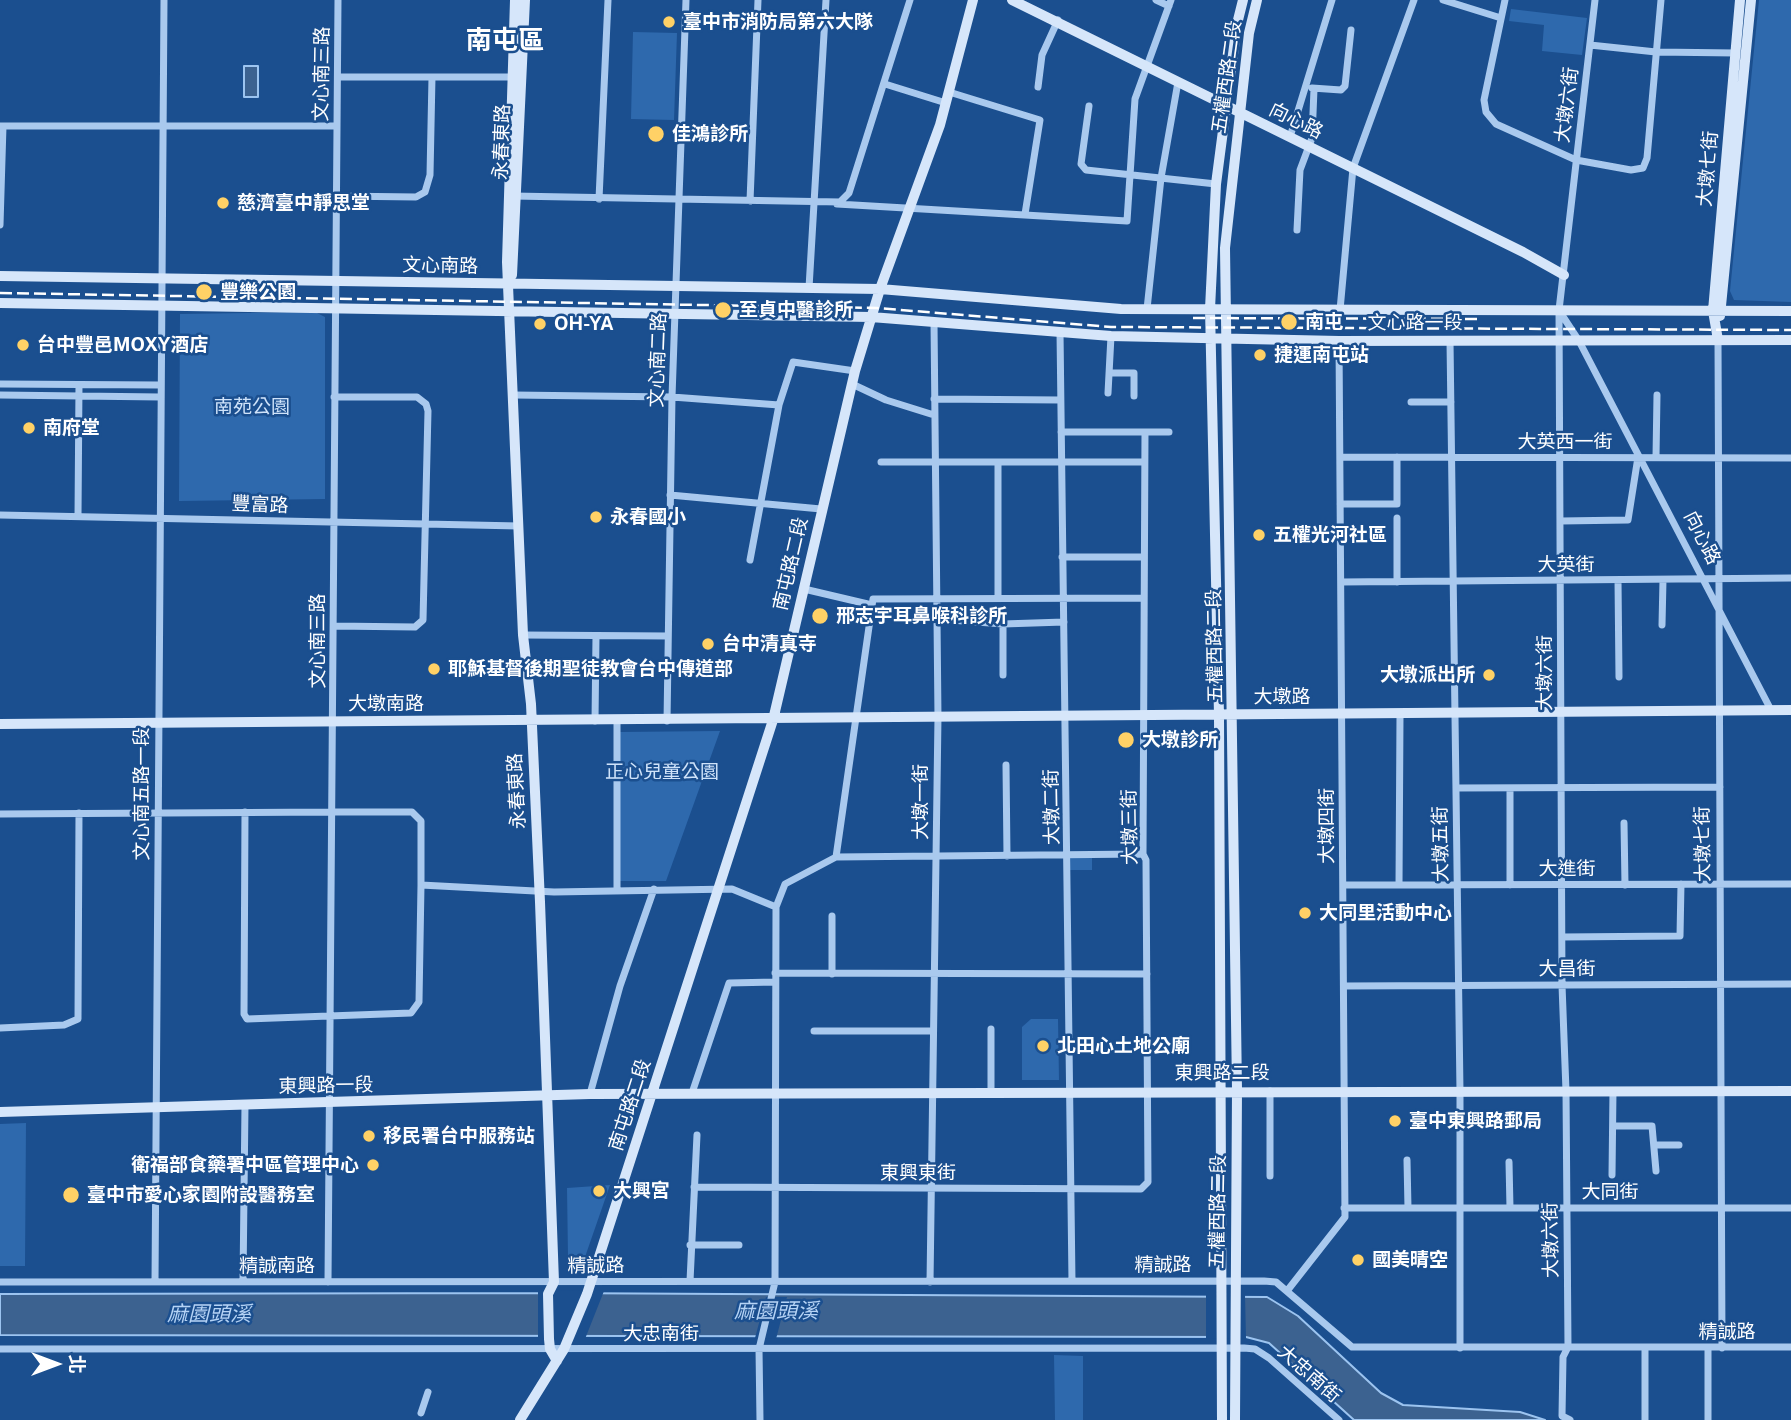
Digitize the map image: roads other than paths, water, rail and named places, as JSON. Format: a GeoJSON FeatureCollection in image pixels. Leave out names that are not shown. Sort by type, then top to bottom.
{"type":"FeatureCollection","features":[{"type":"Feature","properties":{"kind":"main road","name":"永春東路"},"geometry":{"type":"LineString","coordinates":[[515,0],[515,262],[510,284],[523,635],[531,721],[547,1096],[554,1282],[548,1294],[550,1344]]}},
{"type":"Feature","properties":{"kind":"main road","name":"永春東路"},"geometry":{"type":"LineString","coordinates":[[517,77],[525,0]]}},
{"type":"Feature","properties":{"kind":"main road","name":"南屯路二段"},"geometry":{"type":"LineString","coordinates":[[520,1420],[570,1338],[592,1281],[773,720],[855,370],[880,289],[911,208],[947,98],[973,0]]}},
{"type":"Feature","properties":{"kind":"main road","name":"向心路"},"geometry":{"type":"LineString","coordinates":[[1012,0],[1058,20],[1564,275]]}},
{"type":"Feature","properties":{"kind":"main road","name":"五權西路二段"},"geometry":{"type":"LineString","coordinates":[[1222,1420],[1219,715],[1210,309],[1216,184],[1237,24],[1243,0]]}},
{"type":"Feature","properties":{"kind":"main road","name":"五權西路二段"},"geometry":{"type":"LineString","coordinates":[[1235,1420],[1237,1090],[1234,715],[1225,248],[1249,33],[1257,0]]}},
{"type":"Feature","properties":{"kind":"main road","name":"大墩七街"},"geometry":{"type":"LineString","coordinates":[[1718,340],[1717,311],[1740,0]]}},
{"type":"Feature","properties":{"kind":"main road","name":"大墩七街"},"geometry":{"type":"LineString","coordinates":[[1717,311],[1751,0]]}},
{"type":"Feature","properties":{"kind":"main road","name":"文心南路"},"geometry":{"type":"LineString","coordinates":[[0,276],[880,289]]}},
{"type":"Feature","properties":{"kind":"main road","name":"文心路一段"},"geometry":{"type":"LineString","coordinates":[[880,289],[1147,309],[1791,311]]}},
{"type":"Feature","properties":{"kind":"main road"},"geometry":{"type":"LineString","coordinates":[[0,303],[872,317]]}},
{"type":"Feature","properties":{"kind":"main road","name":"文心路一段"},"geometry":{"type":"LineString","coordinates":[[872,317],[1060,332],[1227,339],[1791,340]]}},
{"type":"Feature","properties":{"kind":"main road","name":"大墩路"},"geometry":{"type":"LineString","coordinates":[[773,720],[1791,710]]}},
{"type":"Feature","properties":{"kind":"main road","name":"大墩南路"},"geometry":{"type":"LineString","coordinates":[[0,724],[773,720]]}},
{"type":"Feature","properties":{"kind":"main road","name":"東興路二段"},"geometry":{"type":"LineString","coordinates":[[653,1094],[1148,1090],[1791,1091]]}},
{"type":"Feature","properties":{"kind":"main road","name":"東興路一段"},"geometry":{"type":"LineString","coordinates":[[0,1112],[653,1094]]}},
{"type":"Feature","properties":{"kind":"main road"},"geometry":{"type":"LineString","coordinates":[[550,1344],[557,1361]]}},
{"type":"Feature","properties":{"kind":"street"},"geometry":{"type":"LineString","coordinates":[[162,280],[164,0]]}},
{"type":"Feature","properties":{"kind":"street","name":"文心南三路"},"geometry":{"type":"LineString","coordinates":[[328,1282],[338,0]]}},
{"type":"Feature","properties":{"kind":"street"},"geometry":{"type":"LineString","coordinates":[[599,199],[608,0]]}},
{"type":"Feature","properties":{"kind":"street","name":"文心南二路"},"geometry":{"type":"LineString","coordinates":[[667,721],[672,397],[686,0]]}},
{"type":"Feature","properties":{"kind":"street"},"geometry":{"type":"LineString","coordinates":[[750,201],[758,0]]}},
{"type":"Feature","properties":{"kind":"street"},"geometry":{"type":"LineString","coordinates":[[809,288],[826,0]]}},
{"type":"Feature","properties":{"kind":"street"},"geometry":{"type":"LineString","coordinates":[[513,197],[840,202],[849,193],[886,84],[910,0]]}},
{"type":"Feature","properties":{"kind":"street"},"geometry":{"type":"LineString","coordinates":[[812,202],[1127,221],[1135,99],[1170,3],[1156,0]]}},
{"type":"Feature","properties":{"kind":"street"},"geometry":{"type":"LineString","coordinates":[[1290,137],[1332,0]]}},
{"type":"Feature","properties":{"kind":"street"},"geometry":{"type":"LineString","coordinates":[[1340,310],[1353,168],[1414,0]]}},
{"type":"Feature","properties":{"kind":"street"},"geometry":{"type":"LineString","coordinates":[[1443,0],[1501,18]]}},
{"type":"Feature","properties":{"kind":"street"},"geometry":{"type":"LineString","coordinates":[[1505,0],[1484,100],[1486,112],[1496,124],[1576,160],[1631,170],[1643,168],[1647,158],[1661,0]]}},
{"type":"Feature","properties":{"kind":"street","name":"大墩六街"},"geometry":{"type":"LineString","coordinates":[[1566,1418],[1563,1357],[1568,1347],[1566,1091],[1562,985],[1559,310],[1595,0]]}},
{"type":"Feature","properties":{"kind":"street"},"geometry":{"type":"LineString","coordinates":[[1038,87],[1042,55],[1058,20]]}},
{"type":"Feature","properties":{"kind":"street"},"geometry":{"type":"LineString","coordinates":[[1304,87],[1341,90],[1345,86],[1351,30]]}},
{"type":"Feature","properties":{"kind":"street"},"geometry":{"type":"LineString","coordinates":[[1590,46],[1656,52],[1736,53]]}},
{"type":"Feature","properties":{"kind":"street"},"geometry":{"type":"LineString","coordinates":[[338,77],[517,77]]}},
{"type":"Feature","properties":{"kind":"street"},"geometry":{"type":"LineString","coordinates":[[336,196],[416,197],[425,192],[430,175],[432,77]]}},
{"type":"Feature","properties":{"kind":"street"},"geometry":{"type":"LineString","coordinates":[[1147,309],[1161,178],[1178,82]]}},
{"type":"Feature","properties":{"kind":"street"},"geometry":{"type":"LineString","coordinates":[[886,84],[1040,120],[1025,214]]}},
{"type":"Feature","properties":{"kind":"street"},"geometry":{"type":"LineString","coordinates":[[1297,230],[1300,170],[1312,138],[1314,89]]}},
{"type":"Feature","properties":{"kind":"street"},"geometry":{"type":"LineString","coordinates":[[1089,106],[1081,163],[1086,170],[1216,184]]}},
{"type":"Feature","properties":{"kind":"street"},"geometry":{"type":"LineString","coordinates":[[0,225],[2,126],[337,126]]}},
{"type":"Feature","properties":{"kind":"street","name":"文心南五路一段"},"geometry":{"type":"LineString","coordinates":[[155,1282],[159,384],[162,280]]}},
{"type":"Feature","properties":{"kind":"street","name":"向心路"},"geometry":{"type":"LineString","coordinates":[[1559,310],[1579,341],[1771,710]]}},
{"type":"Feature","properties":{"kind":"street","name":"大墩一街"},"geometry":{"type":"LineString","coordinates":[[930,1282],[937,718],[934,322]]}},
{"type":"Feature","properties":{"kind":"street","name":"大墩二街"},"geometry":{"type":"LineString","coordinates":[[1060,332],[1069,856],[1072,1281]]}},
{"type":"Feature","properties":{"kind":"street"},"geometry":{"type":"LineString","coordinates":[[1108,393],[1111,335]]}},
{"type":"Feature","properties":{"kind":"street","name":"大墩七街"},"geometry":{"type":"LineString","coordinates":[[1718,340],[1723,984],[1722,1348]]}},
{"type":"Feature","properties":{"kind":"street","name":"大墩四街"},"geometry":{"type":"LineString","coordinates":[[1287,1291],[1345,1217],[1339,341]]}},
{"type":"Feature","properties":{"kind":"street","name":"大墩五街"},"geometry":{"type":"LineString","coordinates":[[1450,341],[1460,1091],[1460,1348]]}},
{"type":"Feature","properties":{"kind":"street"},"geometry":{"type":"LineString","coordinates":[[750,560],[779,405],[793,362],[855,370]]}},
{"type":"Feature","properties":{"kind":"street"},"geometry":{"type":"LineString","coordinates":[[1109,373],[1135,373],[1134,396]]}},
{"type":"Feature","properties":{"kind":"street"},"geometry":{"type":"LineString","coordinates":[[0,384],[159,384]]}},
{"type":"Feature","properties":{"kind":"street"},"geometry":{"type":"LineString","coordinates":[[852,384],[886,400],[934,415]]}},
{"type":"Feature","properties":{"kind":"street"},"geometry":{"type":"LineString","coordinates":[[78,516],[79,385]]}},
{"type":"Feature","properties":{"kind":"street"},"geometry":{"type":"LineString","coordinates":[[0,395],[160,397]]}},
{"type":"Feature","properties":{"kind":"street"},"geometry":{"type":"LineString","coordinates":[[514,395],[672,397],[779,405]]}},
{"type":"Feature","properties":{"kind":"street"},"geometry":{"type":"LineString","coordinates":[[1656,457],[1657,395]]}},
{"type":"Feature","properties":{"kind":"street"},"geometry":{"type":"LineString","coordinates":[[334,397],[417,397],[426,404],[422,620],[415,628],[334,626]]}},
{"type":"Feature","properties":{"kind":"street"},"geometry":{"type":"LineString","coordinates":[[934,399],[1060,400]]}},
{"type":"Feature","properties":{"kind":"street"},"geometry":{"type":"LineString","coordinates":[[1411,402],[1451,402]]}},
{"type":"Feature","properties":{"kind":"street"},"geometry":{"type":"LineString","coordinates":[[1061,432],[1168,432]]}},
{"type":"Feature","properties":{"kind":"street","name":"大墩三街"},"geometry":{"type":"LineString","coordinates":[[1142,1189],[1148,1182],[1146,860],[1143,854],[1146,716],[1144,432]]}},
{"type":"Feature","properties":{"kind":"street","name":"大英西一街"},"geometry":{"type":"LineString","coordinates":[[1340,457],[1791,458]]}},
{"type":"Feature","properties":{"kind":"street"},"geometry":{"type":"LineString","coordinates":[[1340,504],[1397,504],[1397,457]]}},
{"type":"Feature","properties":{"kind":"street"},"geometry":{"type":"LineString","coordinates":[[1561,520],[1628,520],[1639,457]]}},
{"type":"Feature","properties":{"kind":"street"},"geometry":{"type":"LineString","coordinates":[[881,462],[1144,462]]}},
{"type":"Feature","properties":{"kind":"street"},"geometry":{"type":"LineString","coordinates":[[998,462],[998,598]]}},
{"type":"Feature","properties":{"kind":"street"},"geometry":{"type":"LineString","coordinates":[[670,495],[821,509]]}},
{"type":"Feature","properties":{"kind":"street","name":"豐富路"},"geometry":{"type":"LineString","coordinates":[[0,515],[519,526]]}},
{"type":"Feature","properties":{"kind":"street"},"geometry":{"type":"LineString","coordinates":[[1397,518],[1397,582]]}},
{"type":"Feature","properties":{"kind":"street"},"geometry":{"type":"LineString","coordinates":[[1062,557],[1144,557]]}},
{"type":"Feature","properties":{"kind":"street","name":"大英街"},"geometry":{"type":"LineString","coordinates":[[1341,582],[1791,578]]}},
{"type":"Feature","properties":{"kind":"street"},"geometry":{"type":"LineString","coordinates":[[1618,580],[1619,677]]}},
{"type":"Feature","properties":{"kind":"street"},"geometry":{"type":"LineString","coordinates":[[1662,580],[1662,625]]}},
{"type":"Feature","properties":{"kind":"street"},"geometry":{"type":"LineString","coordinates":[[804,589],[872,604]]}},
{"type":"Feature","properties":{"kind":"street"},"geometry":{"type":"LineString","coordinates":[[836,857],[873,598],[1144,598]]}},
{"type":"Feature","properties":{"kind":"street"},"geometry":{"type":"LineString","coordinates":[[937,619],[1003,624],[1064,622]]}},
{"type":"Feature","properties":{"kind":"street"},"geometry":{"type":"LineString","coordinates":[[1003,624],[1003,675]]}},
{"type":"Feature","properties":{"kind":"street"},"geometry":{"type":"LineString","coordinates":[[523,635],[668,636]]}},
{"type":"Feature","properties":{"kind":"street"},"geometry":{"type":"LineString","coordinates":[[595,722],[596,636]]}},
{"type":"Feature","properties":{"kind":"street"},"geometry":{"type":"LineString","coordinates":[[1399,885],[1400,715]]}},
{"type":"Feature","properties":{"kind":"street"},"geometry":{"type":"LineString","coordinates":[[617,722],[617,890]]}},
{"type":"Feature","properties":{"kind":"street"},"geometry":{"type":"LineString","coordinates":[[1006,765],[1007,856]]}},
{"type":"Feature","properties":{"kind":"street"},"geometry":{"type":"LineString","coordinates":[[1456,788],[1720,787]]}},
{"type":"Feature","properties":{"kind":"street"},"geometry":{"type":"LineString","coordinates":[[1510,788],[1510,885]]}},
{"type":"Feature","properties":{"kind":"street"},"geometry":{"type":"LineString","coordinates":[[0,814],[332,811],[412,812],[421,821],[419,1002],[416,1009],[411,1013],[247,1019],[244,1014],[246,812]]}},
{"type":"Feature","properties":{"kind":"street"},"geometry":{"type":"LineString","coordinates":[[0,1028],[64,1025],[78,1019],[79,813]]}},
{"type":"Feature","properties":{"kind":"street"},"geometry":{"type":"LineString","coordinates":[[1624,823],[1625,885]]}},
{"type":"Feature","properties":{"kind":"street"},"geometry":{"type":"LineString","coordinates":[[760,1420],[760,1345],[775,1282],[776,907],[785,884],[836,857],[1143,854]]}},
{"type":"Feature","properties":{"kind":"street"},"geometry":{"type":"LineString","coordinates":[[1562,937],[1681,936],[1681,884]]}},
{"type":"Feature","properties":{"kind":"street","name":"大進街"},"geometry":{"type":"LineString","coordinates":[[1344,885],[1791,884]]}},
{"type":"Feature","properties":{"kind":"street"},"geometry":{"type":"LineString","coordinates":[[421,885],[539,891],[718,888],[732,889],[776,907]]}},
{"type":"Feature","properties":{"kind":"street"},"geometry":{"type":"LineString","coordinates":[[590,1094],[620,986],[654,889]]}},
{"type":"Feature","properties":{"kind":"street"},"geometry":{"type":"LineString","coordinates":[[832,916],[832,974]]}},
{"type":"Feature","properties":{"kind":"street"},"geometry":{"type":"LineString","coordinates":[[692,1093],[729,983],[832,974],[1147,974]]}},
{"type":"Feature","properties":{"kind":"street","name":"大昌街"},"geometry":{"type":"LineString","coordinates":[[1344,986],[1791,984]]}},
{"type":"Feature","properties":{"kind":"street"},"geometry":{"type":"LineString","coordinates":[[991,1029],[991,1092]]}},
{"type":"Feature","properties":{"kind":"street"},"geometry":{"type":"LineString","coordinates":[[814,1031],[932,1031]]}},
{"type":"Feature","properties":{"kind":"street"},"geometry":{"type":"LineString","coordinates":[[1270,1091],[1270,1176]]}},
{"type":"Feature","properties":{"kind":"street"},"geometry":{"type":"LineString","coordinates":[[1612,1175],[1613,1091]]}},
{"type":"Feature","properties":{"kind":"street"},"geometry":{"type":"LineString","coordinates":[[243,1282],[245,1105]]}},
{"type":"Feature","properties":{"kind":"street"},"geometry":{"type":"LineString","coordinates":[[1613,1126],[1652,1126],[1657,1171]]}},
{"type":"Feature","properties":{"kind":"street"},"geometry":{"type":"LineString","coordinates":[[690,1281],[697,1135]]}},
{"type":"Feature","properties":{"kind":"street"},"geometry":{"type":"LineString","coordinates":[[1656,1145],[1679,1145]]}},
{"type":"Feature","properties":{"kind":"street"},"geometry":{"type":"LineString","coordinates":[[1407,1160],[1408,1208]]}},
{"type":"Feature","properties":{"kind":"street"},"geometry":{"type":"LineString","coordinates":[[1509,1162],[1510,1208]]}},
{"type":"Feature","properties":{"kind":"street","name":"東興東街"},"geometry":{"type":"LineString","coordinates":[[694,1188],[1142,1189]]}},
{"type":"Feature","properties":{"kind":"street","name":"大同街"},"geometry":{"type":"LineString","coordinates":[[1344,1209],[1791,1208]]}},
{"type":"Feature","properties":{"kind":"street"},"geometry":{"type":"LineString","coordinates":[[690,1245],[739,1245]]}},
{"type":"Feature","properties":{"kind":"street","name":"精誠路"},"geometry":{"type":"LineString","coordinates":[[554,1282],[1072,1281],[1221,1287],[1235,1281],[1276,1282],[1353,1347],[1791,1347]]}},
{"type":"Feature","properties":{"kind":"street","name":"精誠南路"},"geometry":{"type":"LineString","coordinates":[[0,1282],[554,1282]]}},
{"type":"Feature","properties":{"kind":"street","name":"大忠南街"},"geometry":{"type":"LineString","coordinates":[[0,1349],[550,1344],[564,1349],[760,1345],[1235,1344],[1255,1349],[1269,1358],[1339,1420]]}},
{"type":"Feature","properties":{"kind":"street"},"geometry":{"type":"LineString","coordinates":[[1645,1420],[1646,1348]]}},
{"type":"Feature","properties":{"kind":"street"},"geometry":{"type":"LineString","coordinates":[[1708,1348],[1708,1420]]}},
{"type":"Feature","properties":{"kind":"street"},"geometry":{"type":"LineString","coordinates":[[421,1413],[428,1392]]}},
{"type":"Feature","properties":{"kind":"water"},"geometry":{"type":"Polygon","coordinates":[[[244,66],[258,66],[258,97],[244,97],[244,66]]]}},
{"type":"Feature","properties":{"kind":"water","name":"麻園頭溪"},"geometry":{"type":"Polygon","coordinates":[[[547,1293],[1267,1297],[1298,1316],[1381,1393],[1403,1405],[1520,1412],[1545,1420],[1354,1420],[1269,1343],[1246,1337],[0,1335],[0,1294],[547,1293]]]}},
{"type":"Feature","properties":{"kind":"railway"},"geometry":{"type":"LineString","coordinates":[[0,293],[877,308],[1111,327],[1791,330]]}},
{"type":"Feature","properties":{"kind":"railway"},"geometry":{"type":"LineString","coordinates":[[1193,318],[1480,319]]}},
{"type":"Feature","properties":{"kind":"place","name":"臺中市消防局第六大隊"},"geometry":{"type":"Point","coordinates":[669,22]}},
{"type":"Feature","properties":{"kind":"place","name":"佳鴻診所"},"geometry":{"type":"Point","coordinates":[656,134]}},
{"type":"Feature","properties":{"kind":"place","name":"慈濟臺中靜思堂"},"geometry":{"type":"Point","coordinates":[223,203]}},
{"type":"Feature","properties":{"kind":"place","name":"豐樂公園"},"geometry":{"type":"Point","coordinates":[204,292]}},
{"type":"Feature","properties":{"kind":"place","name":"至貞中醫診所"},"geometry":{"type":"Point","coordinates":[723,310]}},
{"type":"Feature","properties":{"kind":"place","name":"南屯"},"geometry":{"type":"Point","coordinates":[1289,322]}},
{"type":"Feature","properties":{"kind":"place","name":"OH-YA"},"geometry":{"type":"Point","coordinates":[540,324]}},
{"type":"Feature","properties":{"kind":"place","name":"台中豐邑MOXY酒店"},"geometry":{"type":"Point","coordinates":[23,345]}},
{"type":"Feature","properties":{"kind":"place","name":"捷運南屯站"},"geometry":{"type":"Point","coordinates":[1260,355]}},
{"type":"Feature","properties":{"kind":"place","name":"南府堂"},"geometry":{"type":"Point","coordinates":[29,428]}},
{"type":"Feature","properties":{"kind":"place","name":"永春國小"},"geometry":{"type":"Point","coordinates":[596,517]}},
{"type":"Feature","properties":{"kind":"place","name":"五權光河社區"},"geometry":{"type":"Point","coordinates":[1259,535]}},
{"type":"Feature","properties":{"kind":"place","name":"邢志宇耳鼻喉科診所"},"geometry":{"type":"Point","coordinates":[820,616]}},
{"type":"Feature","properties":{"kind":"place","name":"台中清真寺"},"geometry":{"type":"Point","coordinates":[708,644]}},
{"type":"Feature","properties":{"kind":"place","name":"耶穌基督後期聖徒教會台中傳道部"},"geometry":{"type":"Point","coordinates":[434,669]}},
{"type":"Feature","properties":{"kind":"place","name":"大墩派出所"},"geometry":{"type":"Point","coordinates":[1489,675]}},
{"type":"Feature","properties":{"kind":"place","name":"大墩診所"},"geometry":{"type":"Point","coordinates":[1126,740]}},
{"type":"Feature","properties":{"kind":"place","name":"大同里活動中心"},"geometry":{"type":"Point","coordinates":[1305,913]}},
{"type":"Feature","properties":{"kind":"place","name":"北田心土地公廟"},"geometry":{"type":"Point","coordinates":[1043,1046]}},
{"type":"Feature","properties":{"kind":"place","name":"臺中東興路郵局"},"geometry":{"type":"Point","coordinates":[1395,1121]}},
{"type":"Feature","properties":{"kind":"place","name":"移民署台中服務站"},"geometry":{"type":"Point","coordinates":[369,1136]}},
{"type":"Feature","properties":{"kind":"place","name":"衛福部食藥署中區管理中心"},"geometry":{"type":"Point","coordinates":[373,1165]}},
{"type":"Feature","properties":{"kind":"place","name":"大興宮"},"geometry":{"type":"Point","coordinates":[599,1191]}},
{"type":"Feature","properties":{"kind":"place","name":"臺中市愛心家園附設醫務室"},"geometry":{"type":"Point","coordinates":[71,1195]}},
{"type":"Feature","properties":{"kind":"place","name":"國美晴空"},"geometry":{"type":"Point","coordinates":[1358,1260]}},
{"type":"Feature","properties":{"kind":"district","name":"南屯區"},"geometry":{"type":"Point","coordinates":[505,41]}},
{"type":"Feature","properties":{"kind":"park label","name":"南苑公園"},"geometry":{"type":"Point","coordinates":[252,407]}},
{"type":"Feature","properties":{"kind":"park label","name":"正心兒童公園"},"geometry":{"type":"Point","coordinates":[662,772]}}]}
